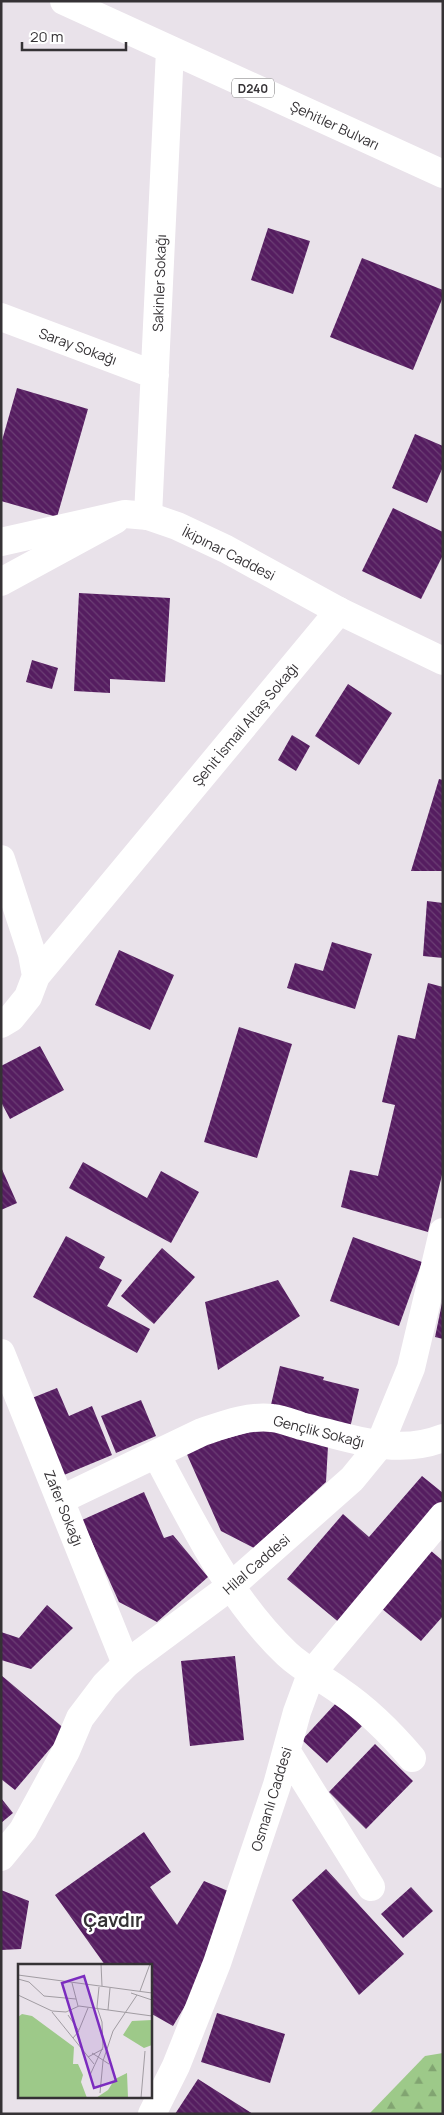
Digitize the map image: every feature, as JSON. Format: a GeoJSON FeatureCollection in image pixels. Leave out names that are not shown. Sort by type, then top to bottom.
{"type":"FeatureCollection","features":[{"type":"Feature","properties":{"kind":"street","name":"Şehitler Bulvarı"},"geometry":{"type":"LineString","coordinates":[[64,1],[443,174]]}},
{"type":"Feature","properties":{"kind":"street","name":"Sakinler Sokağı"},"geometry":{"type":"LineString","coordinates":[[136,515],[155,375],[170,50]]}},
{"type":"Feature","properties":{"kind":"street","name":"Saray Sokağı"},"geometry":{"type":"LineString","coordinates":[[1,317],[155,375]]}},
{"type":"Feature","properties":{"kind":"street"},"geometry":{"type":"LineString","coordinates":[[1,542],[136,515]]}},
{"type":"Feature","properties":{"kind":"street"},"geometry":{"type":"LineString","coordinates":[[1,582],[136,515]]}},
{"type":"Feature","properties":{"kind":"street","name":"İkipınar Caddesi"},"geometry":{"type":"LineString","coordinates":[[136,515],[177,526],[226,549],[339,611],[443,661]]}},
{"type":"Feature","properties":{"kind":"street","name":"Şehit İsmail Altaş Sokağı"},"geometry":{"type":"LineString","coordinates":[[1,1024],[11,1018],[28,997],[36,976],[339,611]]}},
{"type":"Feature","properties":{"kind":"street"},"geometry":{"type":"LineString","coordinates":[[1,859],[32,954],[36,976]]}},
{"type":"Feature","properties":{"kind":"street","name":"Hilal Caddesi"},"geometry":{"type":"LineString","coordinates":[[1,1857],[23,1830],[66,1751],[80,1718],[105,1685],[126,1664],[231,1586],[352,1479],[379,1446],[411,1368],[443,1232]]}},
{"type":"Feature","properties":{"kind":"street","name":"Zafer Sokağı"},"geometry":{"type":"LineString","coordinates":[[1,1353],[126,1664]]}},
{"type":"Feature","properties":{"kind":"street","name":"Gençlik Sokağı"},"geometry":{"type":"LineString","coordinates":[[60,1500],[180,1442],[226,1424],[271,1418],[379,1446],[403,1446],[443,1438]]}},
{"type":"Feature","properties":{"kind":"street"},"geometry":{"type":"LineString","coordinates":[[156,1454],[208,1549],[231,1586],[286,1653],[311,1674],[338,1689],[361,1706],[385,1726],[412,1758]]}},
{"type":"Feature","properties":{"kind":"street","name":"Osmanlı Caddesi"},"geometry":{"type":"LineString","coordinates":[[152,2114],[176,2066],[216,1963],[264,1827],[297,1712],[311,1674],[443,1516]]}},
{"type":"Feature","properties":{"kind":"street"},"geometry":{"type":"LineString","coordinates":[[287,1752],[371,1887]]}},
{"type":"Feature","properties":{"kind":"green space"},"geometry":{"type":"Polygon","coordinates":[[[443,2053],[443,2114],[369,2114],[425,2056],[443,2053]]]}},
{"type":"Feature","properties":{"kind":"building"},"geometry":{"type":"Polygon","coordinates":[[[268,228],[310,241],[293,294],[251,280],[268,228]]]}},
{"type":"Feature","properties":{"kind":"building"},"geometry":{"type":"Polygon","coordinates":[[[362,258],[443,290],[443,297],[413,370],[330,337],[362,258]]]}},
{"type":"Feature","properties":{"kind":"building"},"geometry":{"type":"Polygon","coordinates":[[[17,388],[88,409],[57,517],[1,501],[1,444],[17,388]]]}},
{"type":"Feature","properties":{"kind":"building"},"geometry":{"type":"Polygon","coordinates":[[[415,434],[443,446],[443,467],[427,503],[392,488],[415,434]]]}},
{"type":"Feature","properties":{"kind":"building"},"geometry":{"type":"Polygon","coordinates":[[[393,508],[443,532],[443,555],[421,599],[362,571],[393,508]]]}},
{"type":"Feature","properties":{"kind":"building"},"geometry":{"type":"Polygon","coordinates":[[[79,593],[170,598],[165,682],[110,679],[110,693],[74,691],[79,593]]]}},
{"type":"Feature","properties":{"kind":"building"},"geometry":{"type":"Polygon","coordinates":[[[32,660],[58,668],[52,689],[26,682],[32,660]]]}},
{"type":"Feature","properties":{"kind":"building"},"geometry":{"type":"Polygon","coordinates":[[[348,684],[392,713],[359,765],[315,736],[348,684]]]}},
{"type":"Feature","properties":{"kind":"building"},"geometry":{"type":"Polygon","coordinates":[[[292,735],[310,746],[296,771],[278,760],[292,735]]]}},
{"type":"Feature","properties":{"kind":"building"},"geometry":{"type":"Polygon","coordinates":[[[439,779],[443,780],[443,871],[411,871],[439,779]]]}},
{"type":"Feature","properties":{"kind":"building"},"geometry":{"type":"Polygon","coordinates":[[[427,901],[443,903],[443,958],[423,956],[427,901]]]}},
{"type":"Feature","properties":{"kind":"building"},"geometry":{"type":"Polygon","coordinates":[[[332,942],[372,954],[355,1009],[287,988],[295,963],[323,971],[332,942]]]}},
{"type":"Feature","properties":{"kind":"building"},"geometry":{"type":"Polygon","coordinates":[[[119,950],[174,975],[150,1030],[95,1005],[119,950]]]}},
{"type":"Feature","properties":{"kind":"building"},"geometry":{"type":"Polygon","coordinates":[[[428,983],[443,987],[443,1171],[428,1232],[341,1207],[350,1170],[378,1176],[395,1105],[382,1102],[398,1035],[415,1039],[428,983]]]}},
{"type":"Feature","properties":{"kind":"building"},"geometry":{"type":"Polygon","coordinates":[[[239,1027],[292,1044],[257,1158],[204,1142],[239,1027]]]}},
{"type":"Feature","properties":{"kind":"building"},"geometry":{"type":"Polygon","coordinates":[[[40,1046],[64,1090],[10,1119],[1,1102],[1,1066],[40,1046]]]}},
{"type":"Feature","properties":{"kind":"building"},"geometry":{"type":"Polygon","coordinates":[[[83,1162],[147,1198],[161,1171],[199,1192],[171,1243],[69,1188],[83,1162]]]}},
{"type":"Feature","properties":{"kind":"building"},"geometry":{"type":"Polygon","coordinates":[[[1,1167],[17,1203],[1,1210],[1,1167]]]}},
{"type":"Feature","properties":{"kind":"building"},"geometry":{"type":"Polygon","coordinates":[[[66,1236],[105,1257],[99,1268],[122,1280],[107,1306],[150,1329],[137,1353],[33,1297],[66,1236]]]}},
{"type":"Feature","properties":{"kind":"building"},"geometry":{"type":"Polygon","coordinates":[[[353,1237],[422,1262],[399,1326],[330,1301],[353,1237]]]}},
{"type":"Feature","properties":{"kind":"building"},"geometry":{"type":"Polygon","coordinates":[[[162,1248],[195,1277],[154,1324],[121,1296],[162,1248]]]}},
{"type":"Feature","properties":{"kind":"building"},"geometry":{"type":"Polygon","coordinates":[[[278,1280],[300,1316],[218,1370],[205,1302],[278,1280]]]}},
{"type":"Feature","properties":{"kind":"building"},"geometry":{"type":"Polygon","coordinates":[[[443,1303],[443,1339],[435,1337],[443,1303]]]}},
{"type":"Feature","properties":{"kind":"building"},"geometry":{"type":"Polygon","coordinates":[[[280,1366],[324,1377],[323,1380],[359,1389],[350,1428],[270,1409],[280,1366]]]}},
{"type":"Feature","properties":{"kind":"building"},"geometry":{"type":"Polygon","coordinates":[[[57,1388],[69,1416],[92,1406],[112,1455],[64,1475],[32,1398],[57,1388]]]}},
{"type":"Feature","properties":{"kind":"building"},"geometry":{"type":"Polygon","coordinates":[[[141,1400],[156,1436],[116,1453],[101,1416],[141,1400]]]}},
{"type":"Feature","properties":{"kind":"building"},"geometry":{"type":"Polygon","coordinates":[[[268,1427],[328,1446],[326,1482],[254,1548],[221,1531],[185,1450],[268,1427]]]}},
{"type":"Feature","properties":{"kind":"building"},"geometry":{"type":"Polygon","coordinates":[[[422,1476],[443,1493],[443,1505],[341,1624],[287,1579],[343,1514],[369,1537],[422,1476]]]}},
{"type":"Feature","properties":{"kind":"building"},"geometry":{"type":"Polygon","coordinates":[[[144,1492],[164,1538],[173,1535],[208,1577],[157,1622],[119,1602],[82,1520],[144,1492]]]}},
{"type":"Feature","properties":{"kind":"building"},"geometry":{"type":"Polygon","coordinates":[[[430,1550],[443,1561],[443,1616],[421,1641],[381,1608],[430,1550]]]}},
{"type":"Feature","properties":{"kind":"building"},"geometry":{"type":"Polygon","coordinates":[[[47,1605],[73,1628],[31,1669],[1,1660],[1,1632],[19,1638],[47,1605]]]}},
{"type":"Feature","properties":{"kind":"building"},"geometry":{"type":"Polygon","coordinates":[[[235,1656],[244,1740],[190,1746],[181,1661],[235,1656]]]}},
{"type":"Feature","properties":{"kind":"building"},"geometry":{"type":"Polygon","coordinates":[[[1,1675],[66,1730],[15,1790],[1,1779],[1,1675]]]}},
{"type":"Feature","properties":{"kind":"building"},"geometry":{"type":"Polygon","coordinates":[[[337,1702],[362,1726],[327,1763],[302,1740],[337,1702]]]}},
{"type":"Feature","properties":{"kind":"building"},"geometry":{"type":"Polygon","coordinates":[[[375,1744],[413,1781],[366,1829],[329,1792],[375,1744]]]}},
{"type":"Feature","properties":{"kind":"building"},"geometry":{"type":"Polygon","coordinates":[[[1,1798],[13,1813],[1,1823],[1,1798]]]}},
{"type":"Feature","properties":{"kind":"building"},"geometry":{"type":"Polygon","coordinates":[[[144,1832],[171,1872],[150,1887],[177,1925],[204,1881],[233,1893],[204,1974],[173,2026],[151,2014],[151,1964],[104,1964],[55,1895],[144,1832]]]}},
{"type":"Feature","properties":{"kind":"building"},"geometry":{"type":"Polygon","coordinates":[[[326,1869],[404,1954],[359,1995],[292,1900],[326,1869]]]}},
{"type":"Feature","properties":{"kind":"building"},"geometry":{"type":"Polygon","coordinates":[[[411,1887],[433,1911],[403,1938],[381,1914],[411,1887]]]}},
{"type":"Feature","properties":{"kind":"building"},"geometry":{"type":"Polygon","coordinates":[[[1,1890],[29,1901],[21,1949],[1,1950],[1,1890]]]}},
{"type":"Feature","properties":{"kind":"building"},"geometry":{"type":"Polygon","coordinates":[[[217,2013],[285,2034],[270,2083],[201,2062],[217,2013]]]}},
{"type":"Feature","properties":{"kind":"building"},"geometry":{"type":"Polygon","coordinates":[[[198,2079],[253,2114],[175,2114],[198,2079]]]}},
{"type":"Feature","properties":{"kind":"district","name":"Çavdır"},"geometry":{"type":"Point","coordinates":[113,1920]}}]}
